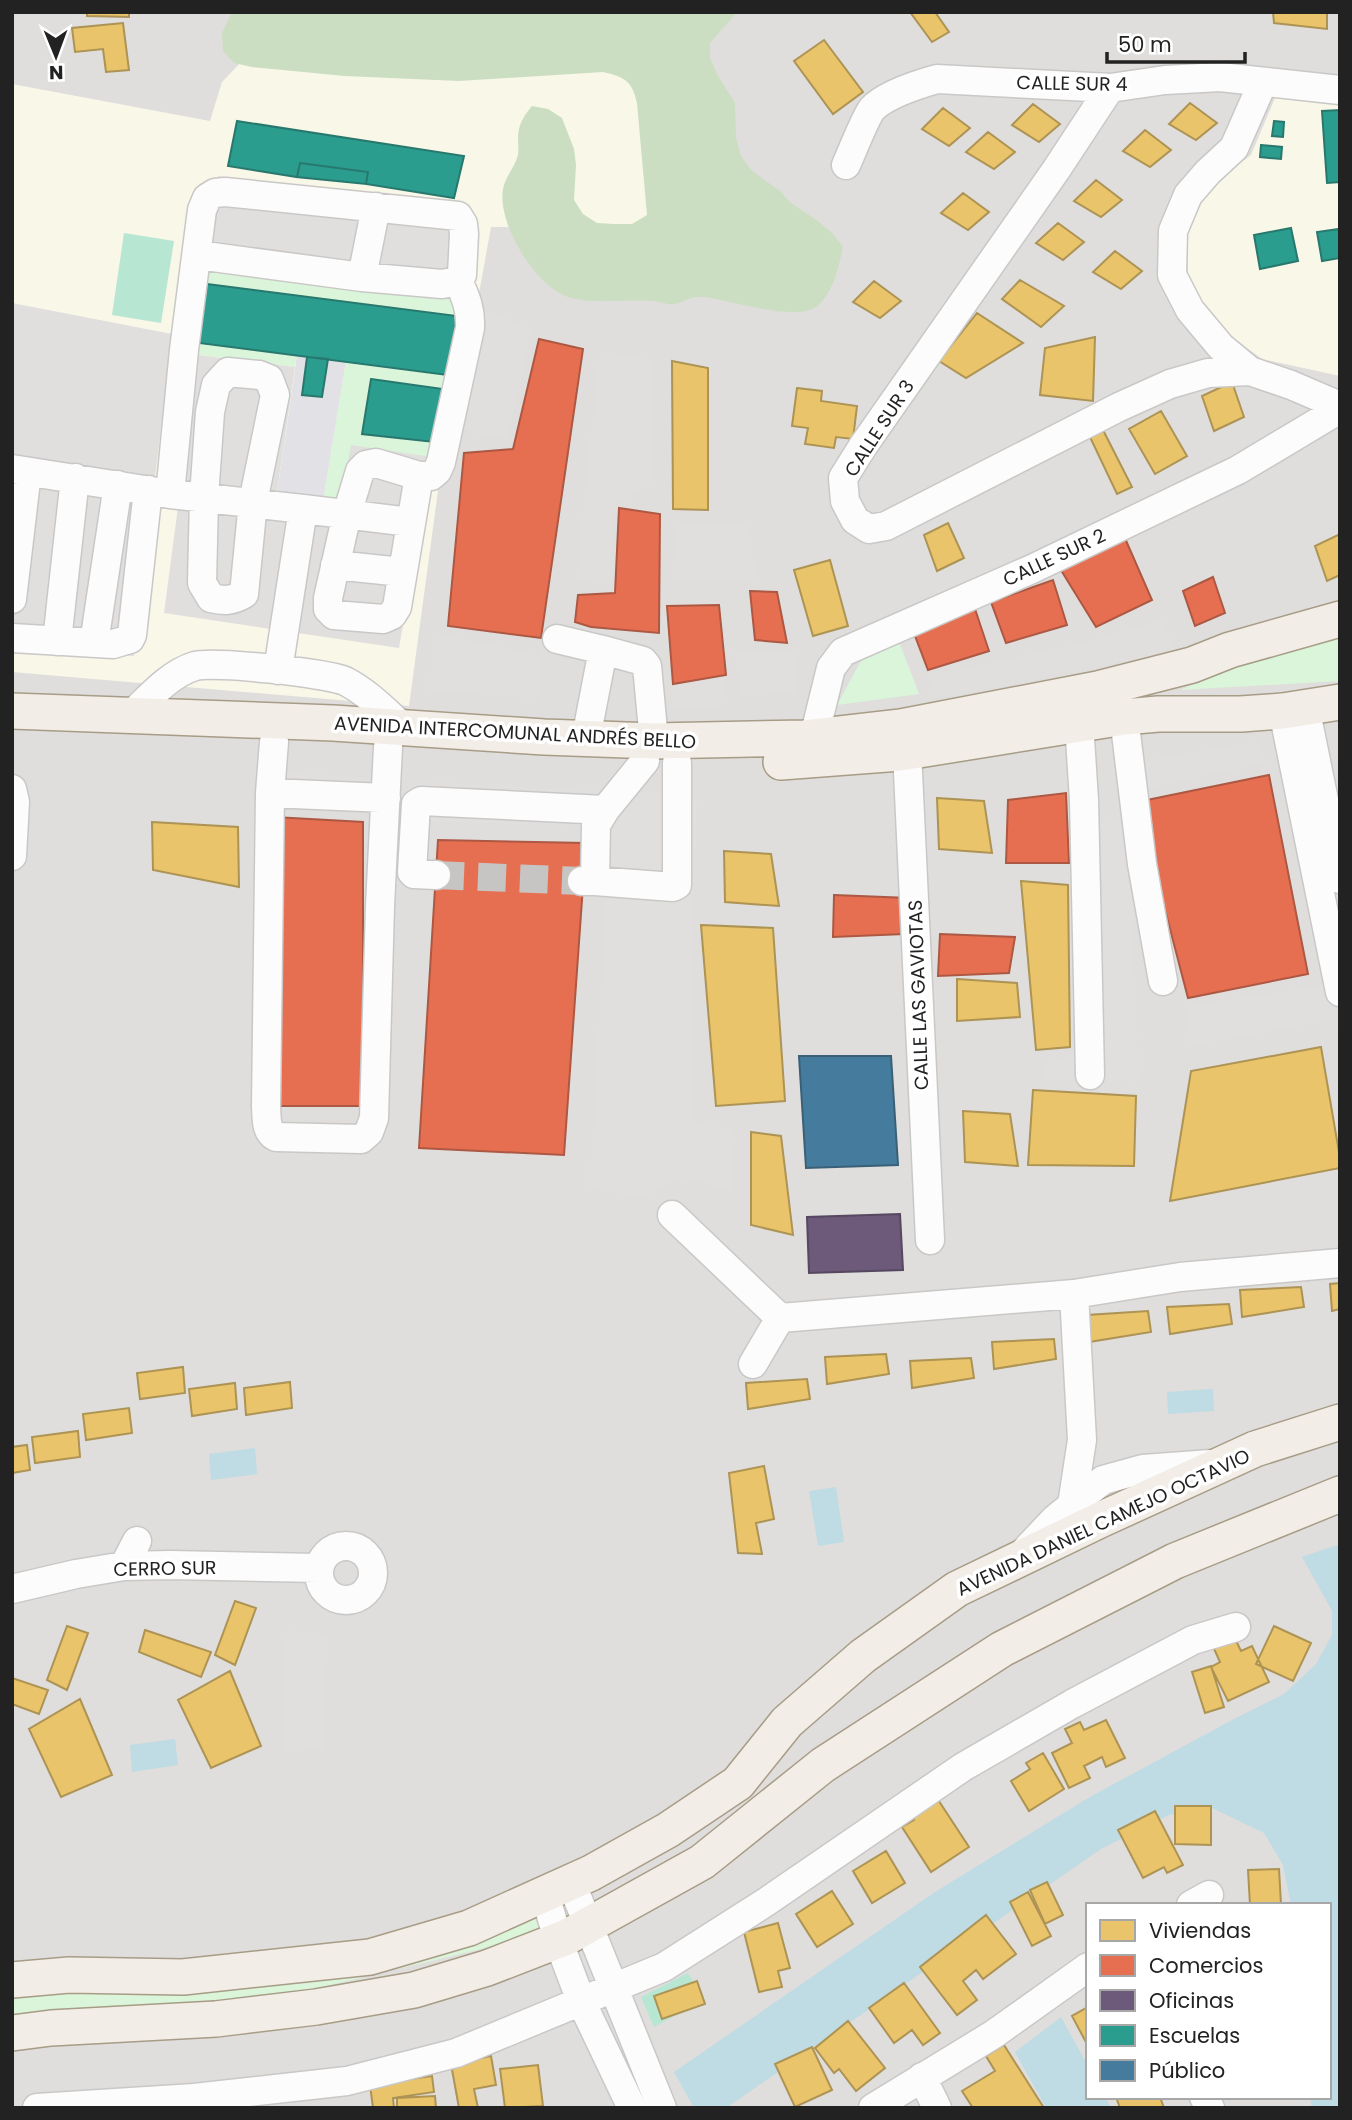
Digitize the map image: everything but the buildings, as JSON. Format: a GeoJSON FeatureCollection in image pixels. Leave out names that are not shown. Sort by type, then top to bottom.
{"type":"FeatureCollection","features":[{"type":"Feature","properties":{"kind":"main road","name":"AVENIDA INTERCOMUNAL ANDRÉS BELLO"},"geometry":{"type":"LineString","coordinates":[[12,734],[274,742],[396,737],[586,738],[659,755],[764,740],[901,727],[1111,686],[1181,668],[1230,650],[1340,619]]}},
{"type":"Feature","properties":{"kind":"main road","name":"AVENIDA INTERCOMUNAL ANDRÉS BELLO"},"geometry":{"type":"LineString","coordinates":[[12,711],[131,715],[396,737],[786,761],[839,759],[907,751],[1124,717],[1158,714],[1241,714],[1340,702]]}},
{"type":"Feature","properties":{"kind":"main road","name":"AVENIDA DANIEL CAMEJO OCTAVIO"},"geometry":{"type":"LineString","coordinates":[[12,1980],[69,1975],[183,1977],[370,1957],[469,1928],[591,1874],[668,1830],[738,1783],[788,1722],[863,1656],[957,1589],[1255,1449],[1340,1422]]}},
{"type":"Feature","properties":{"kind":"main road"},"geometry":{"type":"LineString","coordinates":[[12,2033],[51,2028],[216,2019],[316,2007],[414,1990],[487,1968],[574,1933],[702,1862],[823,1765],[1002,1649],[1175,1561],[1340,1494]]}},
{"type":"Feature","properties":{"kind":"street","name":"CALLE SUR 4"},"geometry":{"type":"LineString","coordinates":[[846,165],[872,109],[893,95],[917,84],[937,79],[1110,88],[1165,80],[1220,77],[1340,90]]}},
{"type":"Feature","properties":{"kind":"street"},"geometry":{"type":"LineString","coordinates":[[1263,82],[1234,148],[1188,195],[1173,231],[1172,275],[1190,310],[1221,347],[1250,371],[1291,385],[1340,407]]}},
{"type":"Feature","properties":{"kind":"street","name":"CALLE SUR 3"},"geometry":{"type":"LineString","coordinates":[[1110,88],[1056,170],[863,446],[844,478],[845,501],[855,520],[869,529],[886,526],[1170,384],[1208,373],[1250,371]]}},
{"type":"Feature","properties":{"kind":"street"},"geometry":{"type":"LineString","coordinates":[[12,638],[113,644],[125,642],[132,635],[181,381],[202,210],[207,198],[215,193],[225,192],[458,216],[463,224],[464,234],[462,275],[458,281],[442,284],[362,277],[198,255]]}},
{"type":"Feature","properties":{"kind":"street"},"geometry":{"type":"LineString","coordinates":[[362,277],[376,207]]}},
{"type":"Feature","properties":{"kind":"street"},"geometry":{"type":"LineString","coordinates":[[419,475],[397,607],[392,615],[383,619],[334,615],[328,609],[328,598],[360,471],[366,465],[376,463],[419,475],[431,476],[437,471],[470,328],[471,313],[458,281]]}},
{"type":"Feature","properties":{"kind":"street"},"geometry":{"type":"LineString","coordinates":[[228,372],[259,375],[269,379],[275,395],[253,502],[244,594],[233,600],[211,598],[202,583],[210,412],[216,385],[228,372]]}},
{"type":"Feature","properties":{"kind":"street"},"geometry":{"type":"LineString","coordinates":[[181,381],[216,385]]}},
{"type":"Feature","properties":{"kind":"street","name":"CALLE SUR 2"},"geometry":{"type":"LineString","coordinates":[[814,737],[831,668],[844,652],[1032,569],[1238,470],[1340,407]]}},
{"type":"Feature","properties":{"kind":"street"},"geometry":{"type":"LineString","coordinates":[[12,599],[20,470],[159,492],[410,522]]}},
{"type":"Feature","properties":{"kind":"street"},"geometry":{"type":"LineString","coordinates":[[57,641],[75,478]]}},
{"type":"Feature","properties":{"kind":"street"},"geometry":{"type":"LineString","coordinates":[[94,643],[118,485]]}},
{"type":"Feature","properties":{"kind":"street"},"geometry":{"type":"LineString","coordinates":[[278,670],[303,509]]}},
{"type":"Feature","properties":{"kind":"street"},"geometry":{"type":"LineString","coordinates":[[335,565],[402,572]]}},
{"type":"Feature","properties":{"kind":"street"},"geometry":{"type":"LineString","coordinates":[[557,639],[643,661],[647,666],[677,885],[674,887],[589,881],[596,825],[605,810],[659,755]]}},
{"type":"Feature","properties":{"kind":"street"},"geometry":{"type":"LineString","coordinates":[[586,738],[603,650]]}},
{"type":"Feature","properties":{"kind":"street"},"geometry":{"type":"LineString","coordinates":[[131,715],[169,679],[196,666],[278,670],[342,680],[362,691],[396,737],[386,798],[374,1118],[369,1132],[361,1139],[276,1137],[271,1135],[267,1128],[270,793],[274,742]]}},
{"type":"Feature","properties":{"kind":"street"},"geometry":{"type":"LineString","coordinates":[[1294,709],[1327,749],[1340,879]]}},
{"type":"Feature","properties":{"kind":"street"},"geometry":{"type":"LineString","coordinates":[[1294,709],[1340,992]]}},
{"type":"Feature","properties":{"kind":"street"},"geometry":{"type":"LineString","coordinates":[[1124,717],[1142,864],[1163,981]]}},
{"type":"Feature","properties":{"kind":"street"},"geometry":{"type":"LineString","coordinates":[[1079,723],[1084,800],[1090,1075]]}},
{"type":"Feature","properties":{"kind":"street","name":"CALLE LAS GAVIOTAS"},"geometry":{"type":"LineString","coordinates":[[907,751],[930,1240]]}},
{"type":"Feature","properties":{"kind":"street"},"geometry":{"type":"LineString","coordinates":[[12,789],[15,802],[12,856]]}},
{"type":"Feature","properties":{"kind":"street"},"geometry":{"type":"LineString","coordinates":[[270,793],[386,798]]}},
{"type":"Feature","properties":{"kind":"street"},"geometry":{"type":"LineString","coordinates":[[436,875],[412,872],[416,804],[421,801],[605,810]]}},
{"type":"Feature","properties":{"kind":"street"},"geometry":{"type":"LineString","coordinates":[[672,1215],[780,1318],[1074,1294],[1180,1277],[1340,1263]]}},
{"type":"Feature","properties":{"kind":"street"},"geometry":{"type":"LineString","coordinates":[[1072,1505],[1082,1440],[1074,1294]]}},
{"type":"Feature","properties":{"kind":"street"},"geometry":{"type":"LineString","coordinates":[[753,1364],[780,1318]]}},
{"type":"Feature","properties":{"kind":"street"},"geometry":{"type":"LineString","coordinates":[[1082,1440],[1103,1480]]}},
{"type":"Feature","properties":{"kind":"street"},"geometry":{"type":"LineString","coordinates":[[1014,1562],[1055,1519],[1103,1480],[1143,1469],[1224,1463]]}},
{"type":"Feature","properties":{"kind":"street"},"geometry":{"type":"LineString","coordinates":[[124,1566],[137,1541]]}},
{"type":"Feature","properties":{"kind":"street","name":"CERRO SUR"},"geometry":{"type":"LineString","coordinates":[[12,1589],[124,1566],[319,1568]]}},
{"type":"Feature","properties":{"kind":"street"},"geometry":{"type":"LineString","coordinates":[[37,2108],[194,2098],[347,2081],[456,2053],[664,1967],[766,1902],[962,1767],[1072,1704],[1193,1640],[1236,1627]]}},
{"type":"Feature","properties":{"kind":"street"},"geometry":{"type":"LineString","coordinates":[[558,1888],[574,1933],[581,2001],[632,2108]]}},
{"type":"Feature","properties":{"kind":"street"},"geometry":{"type":"LineString","coordinates":[[574,1933],[614,1988],[662,2108]]}},
{"type":"Feature","properties":{"kind":"street"},"geometry":{"type":"LineString","coordinates":[[873,2108],[994,2034],[1086,1968]]}},
{"type":"Feature","properties":{"kind":"street"},"geometry":{"type":"LineString","coordinates":[[922,2077],[937,2108]]}},
{"type":"Feature","properties":{"kind":"shaded area"},"geometry":{"type":"Polygon","coordinates":[[[12,12],[1340,12],[1340,2108],[12,2108],[12,12]]]}},
{"type":"Feature","properties":{"kind":"shaded area"},"geometry":{"type":"Polygon","coordinates":[[[654,55],[648,226],[491,227],[475,316],[440,476],[409,706],[12,672],[12,84],[210,121],[222,82],[243,60],[654,55]]]}},
{"type":"Feature","properties":{"kind":"shaded area"},"geometry":{"type":"Polygon","coordinates":[[[1275,98],[1340,101],[1340,376],[1262,359],[1202,315],[1188,279],[1188,235],[1203,199],[1223,176],[1251,155],[1275,98]]]}},
{"type":"Feature","properties":{"kind":"shaded area"},"geometry":{"type":"Polygon","coordinates":[[[218,176],[454,211],[457,298],[209,266],[218,176]]]}},
{"type":"Feature","properties":{"kind":"shaded area"},"geometry":{"type":"Polygon","coordinates":[[[12,303],[172,334],[134,656],[12,650],[12,303]]]}},
{"type":"Feature","properties":{"kind":"shaded area"},"geometry":{"type":"Polygon","coordinates":[[[485,309],[531,330],[508,438],[458,430],[485,309]]]}},
{"type":"Feature","properties":{"kind":"shaded area"},"geometry":{"type":"Polygon","coordinates":[[[600,351],[653,360],[654,480],[615,505],[609,585],[576,580],[600,351]]]}},
{"type":"Feature","properties":{"kind":"shaded area"},"geometry":{"type":"Polygon","coordinates":[[[198,355],[295,367],[277,492],[340,504],[351,445],[432,457],[399,648],[164,613],[198,355]]]}},
{"type":"Feature","properties":{"kind":"shaded area"},"geometry":{"type":"Polygon","coordinates":[[[297,356],[346,361],[323,501],[277,493],[297,356]]]}},
{"type":"Feature","properties":{"kind":"shaded area"},"geometry":{"type":"Polygon","coordinates":[[[674,523],[750,526],[755,580],[673,580],[674,523]]]}},
{"type":"Feature","properties":{"kind":"shaded area"},"geometry":{"type":"Polygon","coordinates":[[[1164,619],[1174,652],[926,700],[934,675],[1093,641],[1164,619]]]}},
{"type":"Feature","properties":{"kind":"shaded area"},"geometry":{"type":"Polygon","coordinates":[[[434,633],[541,656],[537,698],[430,691],[434,633]]]}},
{"type":"Feature","properties":{"kind":"shaded area"},"geometry":{"type":"Polygon","coordinates":[[[734,651],[794,653],[796,694],[741,695],[734,651]]]}},
{"type":"Feature","properties":{"kind":"shaded area"},"geometry":{"type":"Polygon","coordinates":[[[726,675],[720,706],[672,710],[673,684],[726,675]]]}},
{"type":"Feature","properties":{"kind":"shaded area"},"geometry":{"type":"Polygon","coordinates":[[[1340,723],[1340,761],[1332,763],[1340,800],[1340,907],[1303,731],[1340,723]]]}},
{"type":"Feature","properties":{"kind":"shaded area"},"geometry":{"type":"Polygon","coordinates":[[[1255,742],[1268,762],[1143,789],[1142,761],[1255,742]]]}},
{"type":"Feature","properties":{"kind":"shaded area"},"geometry":{"type":"Polygon","coordinates":[[[278,772],[382,779],[379,813],[272,806],[278,772]]]}},
{"type":"Feature","properties":{"kind":"shaded area"},"geometry":{"type":"Polygon","coordinates":[[[408,781],[697,796],[693,934],[694,1124],[735,1130],[732,1191],[680,1176],[647,1197],[590,1189],[610,826],[405,821],[408,781]]]}},
{"type":"Feature","properties":{"kind":"shaded area"},"geometry":{"type":"Polygon","coordinates":[[[1130,821],[1138,1081],[1044,1080],[1045,1066],[1081,1050],[1091,824],[1130,821]]]}},
{"type":"Feature","properties":{"kind":"shaded area"},"geometry":{"type":"Polygon","coordinates":[[[1340,949],[1340,1050],[1335,1019],[1185,1047],[1186,1006],[1330,985],[1340,949]]]}},
{"type":"Feature","properties":{"kind":"shaded area"},"geometry":{"type":"Polygon","coordinates":[[[287,1630],[328,1635],[323,1749],[283,1752],[287,1630]]]}},
{"type":"Feature","properties":{"kind":"green space"},"geometry":{"type":"Polygon","coordinates":[[[232,12],[737,12],[710,43],[710,58],[735,103],[736,138],[741,156],[752,171],[818,221],[843,247],[830,289],[814,308],[791,312],[704,297],[671,304],[653,301],[589,301],[555,291],[531,267],[506,219],[503,189],[518,155],[520,125],[532,106],[548,109],[562,118],[574,149],[574,200],[583,214],[597,223],[632,224],[647,215],[637,103],[630,84],[603,72],[459,81],[345,76],[252,67],[234,63],[223,51],[222,33],[232,12]]]}},
{"type":"Feature","properties":{"kind":"green space"},"geometry":{"type":"Polygon","coordinates":[[[124,233],[174,241],[161,323],[112,315],[124,233]]]}},
{"type":"Feature","properties":{"kind":"green space"},"geometry":{"type":"Polygon","coordinates":[[[209,266],[457,298],[457,316],[207,284],[209,266]]]}},
{"type":"Feature","properties":{"kind":"green space"},"geometry":{"type":"Polygon","coordinates":[[[199,343],[297,356],[295,367],[198,355],[199,343]]]}},
{"type":"Feature","properties":{"kind":"green space"},"geometry":{"type":"Polygon","coordinates":[[[346,361],[447,375],[443,389],[371,379],[362,434],[434,442],[432,457],[340,504],[323,501],[346,361]]]}},
{"type":"Feature","properties":{"kind":"green space"},"geometry":{"type":"Polygon","coordinates":[[[1340,631],[1340,681],[1180,690],[1263,655],[1340,631]]]}},
{"type":"Feature","properties":{"kind":"green space"},"geometry":{"type":"Polygon","coordinates":[[[898,639],[919,694],[837,705],[863,657],[898,639]]]}},
{"type":"Feature","properties":{"kind":"green space"},"geometry":{"type":"Polygon","coordinates":[[[534,1914],[541,1935],[296,1993],[12,2017],[12,1997],[534,1914]]]}},
{"type":"Feature","properties":{"kind":"green space"},"geometry":{"type":"Polygon","coordinates":[[[688,1973],[704,2000],[654,2027],[641,1997],[688,1973]]]}},
{"type":"Feature","properties":{"kind":"water"},"geometry":{"type":"Polygon","coordinates":[[[1213,1389],[1214,1411],[1168,1414],[1167,1392],[1213,1389]]]}},
{"type":"Feature","properties":{"kind":"water"},"geometry":{"type":"Polygon","coordinates":[[[255,1448],[257,1474],[211,1480],[209,1454],[255,1448]]]}},
{"type":"Feature","properties":{"kind":"water"},"geometry":{"type":"Polygon","coordinates":[[[836,1487],[844,1542],[818,1546],[809,1491],[836,1487]]]}},
{"type":"Feature","properties":{"kind":"water"},"geometry":{"type":"Polygon","coordinates":[[[1340,1544],[1340,2108],[1312,2108],[1310,2099],[1331,2099],[1331,1903],[1291,1903],[1283,1865],[1264,1833],[1212,1808],[1169,1815],[1101,1849],[726,2108],[694,2108],[674,2072],[935,1892],[1088,1798],[1284,1694],[1316,1664],[1332,1635],[1332,1611],[1302,1557],[1340,1544]]]}},
{"type":"Feature","properties":{"kind":"water"},"geometry":{"type":"Polygon","coordinates":[[[175,1739],[178,1765],[132,1772],[130,1745],[175,1739]]]}},
{"type":"Feature","properties":{"kind":"water"},"geometry":{"type":"Polygon","coordinates":[[[1061,2017],[1086,2062],[1086,2099],[1106,2099],[1111,2108],[1046,2108],[1015,2052],[1061,2017]]]}},
{"type":"Feature","properties":{"kind":"tunnel"},"geometry":{"type":"LineString","coordinates":[[436,875],[582,881]]}}]}
